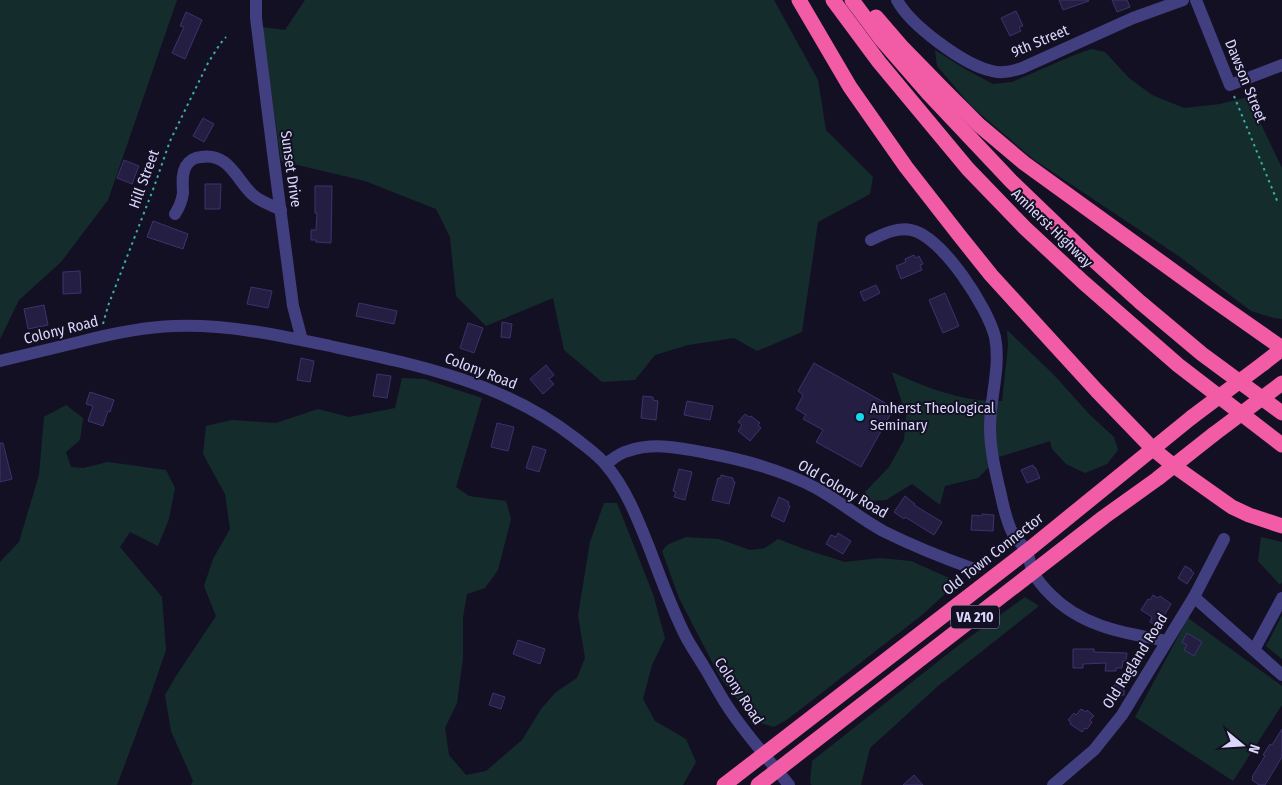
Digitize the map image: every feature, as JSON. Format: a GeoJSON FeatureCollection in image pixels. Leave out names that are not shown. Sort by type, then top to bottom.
{"type":"FeatureCollection","features":[{"type":"Feature","properties":{"kind":"highway"},"geometry":{"type":"LineString","coordinates":[[799,0],[850,87],[906,167],[958,235],[992,275],[1097,391],[1153,448],[1174,466],[1232,507],[1282,526]]}},
{"type":"Feature","properties":{"kind":"highway","name":"Amherst Highway"},"geometry":{"type":"LineString","coordinates":[[832,0],[879,62],[968,168],[1025,228],[1083,282],[1178,365],[1282,445]]}},
{"type":"Feature","properties":{"kind":"highway","name":"Amherst Highway"},"geometry":{"type":"LineString","coordinates":[[852,0],[880,39],[922,86],[1011,181],[1089,256],[1202,354],[1282,413]]}},
{"type":"Feature","properties":{"kind":"highway"},"geometry":{"type":"LineString","coordinates":[[862,0],[901,46],[945,92],[1024,163],[1282,348]]}},
{"type":"Feature","properties":{"kind":"highway","name":"Old Town Connector"},"geometry":{"type":"LineString","coordinates":[[724,785],[1026,551],[1153,448],[1282,348]]}},
{"type":"Feature","properties":{"kind":"highway","name":"VA 210"},"geometry":{"type":"LineString","coordinates":[[758,785],[1104,517],[1282,383]]}},
{"type":"Feature","properties":{"kind":"street","name":"Sunset Drive"},"geometry":{"type":"LineString","coordinates":[[256,0],[256,18],[293,306],[302,340]]}},
{"type":"Feature","properties":{"kind":"street","name":"9th Street"},"geometry":{"type":"LineString","coordinates":[[896,0],[920,28],[962,58],[992,72],[1010,72],[1133,18],[1183,0]]}},
{"type":"Feature","properties":{"kind":"street","name":"Dawson Street"},"geometry":{"type":"LineString","coordinates":[[1196,0],[1230,85]]}},
{"type":"Feature","properties":{"kind":"street"},"geometry":{"type":"LineString","coordinates":[[1230,85],[1282,65]]}},
{"type":"Feature","properties":{"kind":"street"},"geometry":{"type":"LineString","coordinates":[[175,214],[183,192],[183,174],[186,165],[191,160],[207,156],[217,158],[226,163],[234,170],[245,187],[255,197],[281,210]]}},
{"type":"Feature","properties":{"kind":"street"},"geometry":{"type":"LineString","coordinates":[[871,240],[886,233],[909,229],[929,240],[946,255],[964,279],[990,322],[997,354],[990,446],[1004,511],[1014,535],[1026,551],[1033,573],[1056,600],[1068,610],[1089,621],[1114,631],[1167,641]]}},
{"type":"Feature","properties":{"kind":"street","name":"Colony Road"},"geometry":{"type":"LineString","coordinates":[[0,361],[141,328],[202,325],[302,340],[406,362],[471,382],[538,412],[596,454],[606,464],[627,496],[636,515],[668,599],[686,637],[731,712],[789,785]]}},
{"type":"Feature","properties":{"kind":"street","name":"Old Colony Road"},"geometry":{"type":"LineString","coordinates":[[606,464],[616,456],[629,450],[647,447],[683,448],[730,457],[798,479],[817,488],[874,526],[912,545],[974,569]]}},
{"type":"Feature","properties":{"kind":"street","name":"Old Ragland Road"},"geometry":{"type":"LineString","coordinates":[[1053,785],[1094,750],[1122,715],[1194,597],[1224,539]]}},
{"type":"Feature","properties":{"kind":"street"},"geometry":{"type":"LineString","coordinates":[[1194,597],[1282,675]]}},
{"type":"Feature","properties":{"kind":"street"},"geometry":{"type":"LineString","coordinates":[[1254,650],[1282,598]]}},
{"type":"Feature","properties":{"kind":"path","name":"Hill Street"},"geometry":{"type":"LineString","coordinates":[[101,336],[108,306],[170,141],[208,63],[226,37]]}},
{"type":"Feature","properties":{"kind":"path","name":"Dawson Street"},"geometry":{"type":"LineString","coordinates":[[1230,85],[1278,202]]}},
{"type":"Feature","properties":{"kind":"green space"},"geometry":{"type":"Polygon","coordinates":[[[0,0],[177,0],[108,200],[61,262],[19,300],[0,339],[0,0]]]}},
{"type":"Feature","properties":{"kind":"green space"},"geometry":{"type":"Polygon","coordinates":[[[305,0],[774,0],[818,80],[826,130],[873,177],[870,194],[818,222],[802,332],[757,351],[734,338],[688,345],[655,355],[635,380],[602,382],[564,350],[553,298],[486,326],[456,296],[450,237],[436,209],[365,181],[281,161],[262,27],[285,30],[305,0]]]}},
{"type":"Feature","properties":{"kind":"green space"},"geometry":{"type":"Polygon","coordinates":[[[1091,49],[1105,52],[1129,78],[1152,95],[1184,108],[1220,104],[1248,97],[1282,168],[1282,319],[1251,311],[1180,257],[1033,159],[971,106],[937,66],[935,50],[993,84],[1012,82],[1091,49]]]}},
{"type":"Feature","properties":{"kind":"green space"},"geometry":{"type":"Polygon","coordinates":[[[1007,330],[1114,437],[1118,450],[1107,464],[1085,473],[1066,464],[1052,449],[1050,441],[999,457],[978,478],[945,486],[940,505],[912,484],[886,500],[867,501],[865,492],[889,467],[904,440],[906,415],[892,372],[924,386],[956,396],[987,401],[1002,401],[1008,346],[1007,330]]]}},
{"type":"Feature","properties":{"kind":"green space"},"geometry":{"type":"Polygon","coordinates":[[[402,378],[424,379],[482,398],[456,487],[469,496],[506,501],[511,519],[498,570],[485,588],[467,594],[463,617],[463,658],[457,703],[445,728],[449,755],[466,775],[486,771],[522,740],[541,709],[556,692],[577,678],[585,658],[578,615],[590,542],[604,503],[617,503],[653,594],[665,638],[652,665],[643,699],[655,721],[686,739],[696,762],[683,785],[191,785],[193,781],[171,731],[165,695],[216,616],[204,586],[213,559],[230,529],[225,494],[203,454],[206,426],[232,420],[276,423],[318,409],[349,417],[395,408],[402,378]]]}},
{"type":"Feature","properties":{"kind":"green space"},"geometry":{"type":"Polygon","coordinates":[[[66,405],[83,418],[80,440],[66,452],[71,467],[83,468],[108,462],[166,470],[175,488],[169,519],[158,546],[130,532],[120,547],[162,597],[166,650],[117,785],[0,785],[0,562],[19,542],[39,475],[44,417],[66,405]]]}},
{"type":"Feature","properties":{"kind":"green space"},"geometry":{"type":"Polygon","coordinates":[[[686,537],[719,539],[750,550],[765,548],[778,539],[845,562],[880,558],[911,561],[958,582],[922,615],[788,719],[774,727],[754,721],[720,677],[679,598],[662,551],[667,545],[686,537]]]}},
{"type":"Feature","properties":{"kind":"green space"},"geometry":{"type":"Polygon","coordinates":[[[1261,537],[1282,542],[1282,582],[1280,585],[1258,561],[1261,537]]]}},
{"type":"Feature","properties":{"kind":"green space"},"geometry":{"type":"Polygon","coordinates":[[[1025,597],[1039,606],[938,686],[870,748],[861,785],[812,785],[810,783],[812,761],[959,645],[1025,597]]]}},
{"type":"Feature","properties":{"kind":"green space"},"geometry":{"type":"Polygon","coordinates":[[[1282,615],[1282,659],[1266,646],[1282,615]]]}},
{"type":"Feature","properties":{"kind":"green space"},"geometry":{"type":"Polygon","coordinates":[[[1188,618],[1282,686],[1282,705],[1233,781],[1135,717],[1188,618]]]}},
{"type":"Feature","properties":{"kind":"building"},"geometry":{"type":"Polygon","coordinates":[[[1059,0],[1088,0],[1089,1],[1063,10],[1059,0]]]}},
{"type":"Feature","properties":{"kind":"building"},"geometry":{"type":"Polygon","coordinates":[[[1112,0],[1127,0],[1130,7],[1117,12],[1112,0]]]}},
{"type":"Feature","properties":{"kind":"building"},"geometry":{"type":"Polygon","coordinates":[[[1016,11],[1023,26],[1019,27],[1021,31],[1010,36],[1001,18],[1016,11]]]}},
{"type":"Feature","properties":{"kind":"building"},"geometry":{"type":"Polygon","coordinates":[[[186,12],[202,20],[185,59],[172,53],[184,27],[180,26],[186,12]]]}},
{"type":"Feature","properties":{"kind":"building"},"geometry":{"type":"Polygon","coordinates":[[[203,118],[214,124],[204,142],[193,136],[203,118]]]}},
{"type":"Feature","properties":{"kind":"building"},"geometry":{"type":"Polygon","coordinates":[[[124,160],[139,166],[132,184],[117,178],[124,160]]]}},
{"type":"Feature","properties":{"kind":"building"},"geometry":{"type":"Polygon","coordinates":[[[205,184],[221,184],[220,209],[205,209],[205,184]]]}},
{"type":"Feature","properties":{"kind":"building"},"geometry":{"type":"Polygon","coordinates":[[[315,186],[332,186],[331,243],[311,240],[311,230],[316,230],[315,186]]]}},
{"type":"Feature","properties":{"kind":"building"},"geometry":{"type":"Polygon","coordinates":[[[153,221],[188,234],[183,249],[147,237],[153,221]]]}},
{"type":"Feature","properties":{"kind":"building"},"geometry":{"type":"Polygon","coordinates":[[[914,255],[916,258],[919,256],[923,264],[920,265],[922,270],[901,279],[896,266],[906,262],[905,259],[914,255]]]}},
{"type":"Feature","properties":{"kind":"building"},"geometry":{"type":"Polygon","coordinates":[[[80,271],[81,293],[63,294],[63,272],[80,271]]]}},
{"type":"Feature","properties":{"kind":"building"},"geometry":{"type":"Polygon","coordinates":[[[876,285],[880,293],[864,301],[860,292],[876,285]]]}},
{"type":"Feature","properties":{"kind":"building"},"geometry":{"type":"Polygon","coordinates":[[[251,287],[272,291],[268,308],[247,304],[251,287]]]}},
{"type":"Feature","properties":{"kind":"building"},"geometry":{"type":"Polygon","coordinates":[[[945,293],[959,326],[943,333],[929,300],[945,293]]]}},
{"type":"Feature","properties":{"kind":"building"},"geometry":{"type":"Polygon","coordinates":[[[359,303],[397,311],[394,324],[356,316],[359,303]]]}},
{"type":"Feature","properties":{"kind":"building"},"geometry":{"type":"Polygon","coordinates":[[[44,305],[48,325],[28,329],[24,309],[44,305]]]}},
{"type":"Feature","properties":{"kind":"building"},"geometry":{"type":"Polygon","coordinates":[[[502,322],[512,324],[510,338],[501,337],[502,322]]]}},
{"type":"Feature","properties":{"kind":"building"},"geometry":{"type":"Polygon","coordinates":[[[468,323],[483,328],[474,353],[460,348],[468,323]]]}},
{"type":"Feature","properties":{"kind":"building"},"geometry":{"type":"Polygon","coordinates":[[[301,358],[314,361],[310,382],[297,380],[301,358]]]}},
{"type":"Feature","properties":{"kind":"building","name":"Amherst Theological Seminary"},"geometry":{"type":"Polygon","coordinates":[[[814,363],[894,408],[861,467],[816,442],[823,430],[803,419],[806,415],[796,409],[803,395],[798,391],[814,363]]]}},
{"type":"Feature","properties":{"kind":"building"},"geometry":{"type":"Polygon","coordinates":[[[546,365],[554,375],[549,379],[554,384],[543,394],[530,379],[546,365]]]}},
{"type":"Feature","properties":{"kind":"building"},"geometry":{"type":"Polygon","coordinates":[[[377,374],[391,376],[387,398],[373,396],[377,374]]]}},
{"type":"Feature","properties":{"kind":"building"},"geometry":{"type":"Polygon","coordinates":[[[90,392],[114,400],[103,426],[88,421],[93,406],[86,404],[90,392]]]}},
{"type":"Feature","properties":{"kind":"building"},"geometry":{"type":"Polygon","coordinates":[[[643,396],[653,397],[653,400],[658,401],[656,420],[641,418],[643,396]]]}},
{"type":"Feature","properties":{"kind":"building"},"geometry":{"type":"Polygon","coordinates":[[[687,401],[713,406],[710,420],[684,415],[687,401]]]}},
{"type":"Feature","properties":{"kind":"building"},"geometry":{"type":"Polygon","coordinates":[[[745,414],[760,423],[758,425],[761,428],[750,441],[738,431],[742,425],[738,422],[745,414]]]}},
{"type":"Feature","properties":{"kind":"building"},"geometry":{"type":"Polygon","coordinates":[[[497,423],[514,427],[508,451],[491,447],[497,423]]]}},
{"type":"Feature","properties":{"kind":"building"},"geometry":{"type":"Polygon","coordinates":[[[0,443],[3,443],[12,479],[0,482],[0,443]]]}},
{"type":"Feature","properties":{"kind":"building"},"geometry":{"type":"Polygon","coordinates":[[[533,446],[546,450],[539,472],[526,468],[533,446]]]}},
{"type":"Feature","properties":{"kind":"building"},"geometry":{"type":"Polygon","coordinates":[[[1033,465],[1040,478],[1027,483],[1021,470],[1033,465]]]}},
{"type":"Feature","properties":{"kind":"building"},"geometry":{"type":"Polygon","coordinates":[[[679,469],[692,472],[685,500],[674,497],[676,492],[673,491],[679,469]]]}},
{"type":"Feature","properties":{"kind":"building"},"geometry":{"type":"Polygon","coordinates":[[[721,475],[733,478],[735,482],[729,504],[712,500],[718,478],[721,478],[721,475]]]}},
{"type":"Feature","properties":{"kind":"building"},"geometry":{"type":"Polygon","coordinates":[[[905,496],[914,505],[942,522],[934,535],[894,512],[905,496]]]}},
{"type":"Feature","properties":{"kind":"building"},"geometry":{"type":"Polygon","coordinates":[[[779,497],[789,502],[788,505],[790,506],[784,522],[771,516],[779,497]]]}},
{"type":"Feature","properties":{"kind":"building"},"geometry":{"type":"Polygon","coordinates":[[[982,514],[994,515],[993,531],[971,530],[972,515],[982,516],[982,514]]]}},
{"type":"Feature","properties":{"kind":"building"},"geometry":{"type":"Polygon","coordinates":[[[838,533],[851,541],[843,554],[826,544],[831,535],[836,537],[838,533]]]}},
{"type":"Feature","properties":{"kind":"building"},"geometry":{"type":"Polygon","coordinates":[[[1185,566],[1194,573],[1187,584],[1178,578],[1185,566]]]}},
{"type":"Feature","properties":{"kind":"building"},"geometry":{"type":"Polygon","coordinates":[[[1153,595],[1158,598],[1160,596],[1171,604],[1162,619],[1164,620],[1160,628],[1150,622],[1152,617],[1141,610],[1153,595]]]}},
{"type":"Feature","properties":{"kind":"building"},"geometry":{"type":"Polygon","coordinates":[[[1187,633],[1202,642],[1194,656],[1184,650],[1187,645],[1182,642],[1187,633]]]}},
{"type":"Feature","properties":{"kind":"building"},"geometry":{"type":"Polygon","coordinates":[[[518,640],[545,649],[540,664],[513,654],[518,640]]]}},
{"type":"Feature","properties":{"kind":"building"},"geometry":{"type":"Polygon","coordinates":[[[1073,649],[1094,649],[1094,652],[1127,653],[1126,661],[1123,661],[1122,668],[1116,668],[1116,671],[1105,671],[1106,663],[1083,664],[1083,668],[1073,668],[1073,649]]]}},
{"type":"Feature","properties":{"kind":"building"},"geometry":{"type":"Polygon","coordinates":[[[1124,684],[1124,695],[1114,696],[1114,685],[1124,684]]]}},
{"type":"Feature","properties":{"kind":"building"},"geometry":{"type":"Polygon","coordinates":[[[493,693],[505,697],[501,709],[489,705],[493,693]]]}},
{"type":"Feature","properties":{"kind":"building"},"geometry":{"type":"Polygon","coordinates":[[[1081,709],[1086,712],[1087,710],[1094,716],[1090,720],[1092,722],[1087,729],[1085,728],[1082,732],[1070,724],[1071,722],[1068,720],[1081,709]]]}},
{"type":"Feature","properties":{"kind":"building"},"geometry":{"type":"Polygon","coordinates":[[[1282,729],[1282,757],[1265,785],[1259,785],[1252,780],[1252,777],[1265,756],[1263,755],[1282,729]]]}},
{"type":"Feature","properties":{"kind":"building"},"geometry":{"type":"Polygon","coordinates":[[[914,775],[923,785],[903,785],[914,775]]]}},
{"type":"Feature","properties":{"kind":"place","name":"Amherst Theological Seminary"},"geometry":{"type":"Point","coordinates":[860,417]}}]}
